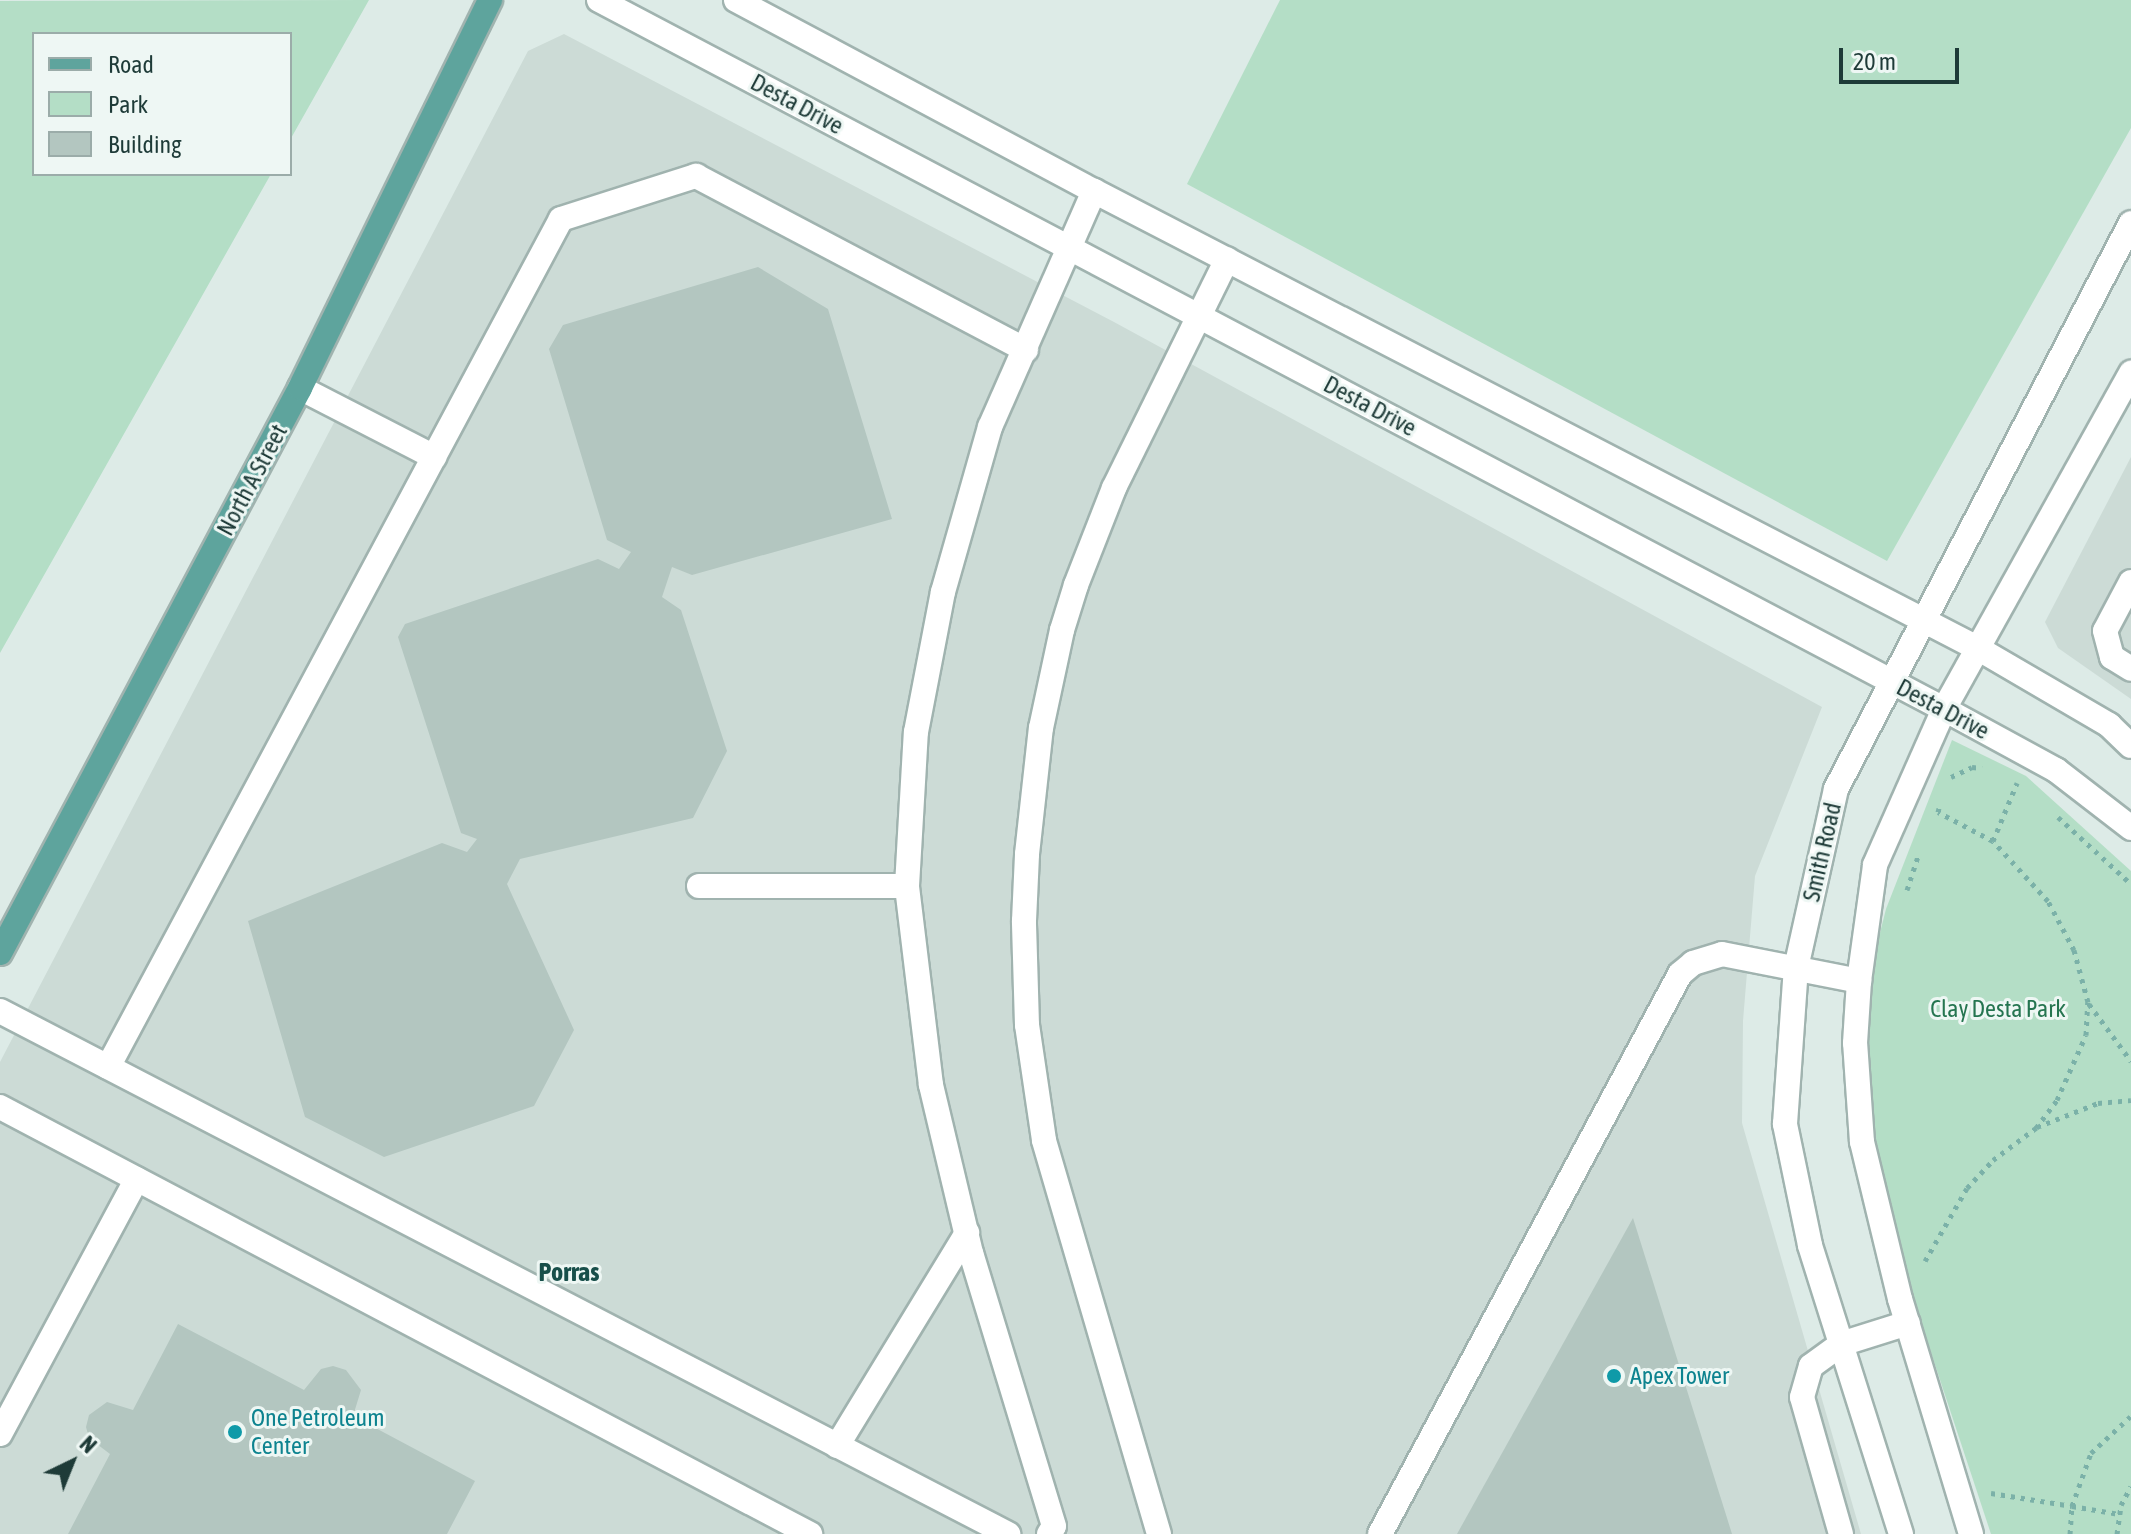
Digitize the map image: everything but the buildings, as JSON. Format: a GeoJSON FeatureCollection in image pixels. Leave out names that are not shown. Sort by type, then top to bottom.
{"type":"FeatureCollection","features":[{"type":"Feature","properties":{"kind":"main road","name":"North A Street"},"geometry":{"type":"LineString","coordinates":[[0,953],[300,388],[490,0]]}},
{"type":"Feature","properties":{"kind":"street","name":"Desta Drive"},"geometry":{"type":"LineString","coordinates":[[599,0],[1944,709],[2056,770],[2131,828]]}},
{"type":"Feature","properties":{"kind":"street"},"geometry":{"type":"LineString","coordinates":[[736,0],[1094,191],[1979,649],[2109,725],[2131,746]]}},
{"type":"Feature","properties":{"kind":"street"},"geometry":{"type":"LineString","coordinates":[[108,1067],[561,219],[696,176],[1026,350]]}},
{"type":"Feature","properties":{"kind":"street"},"geometry":{"type":"LineString","coordinates":[[1049,1534],[1054,1526],[967,1233],[931,1085],[907,886],[916,732],[943,592],[990,427],[1094,191]]}},
{"type":"Feature","properties":{"kind":"street","name":"Smith Road"},"geometry":{"type":"LineString","coordinates":[[1901,1534],[1810,1245],[1785,1124],[1796,968],[1836,789],[2131,223]]}},
{"type":"Feature","properties":{"kind":"street"},"geometry":{"type":"LineString","coordinates":[[1159,1534],[1044,1140],[1027,1025],[1024,921],[1037,758],[1062,630],[1114,488],[1227,259]]}},
{"type":"Feature","properties":{"kind":"street"},"geometry":{"type":"LineString","coordinates":[[1971,1534],[1908,1323],[1862,1142],[1855,1043],[1859,981],[1875,865],[1944,709],[2131,373]]}},
{"type":"Feature","properties":{"kind":"street"},"geometry":{"type":"LineString","coordinates":[[300,388],[434,457]]}},
{"type":"Feature","properties":{"kind":"street"},"geometry":{"type":"LineString","coordinates":[[2131,582],[2105,631],[2112,657],[2131,669]]}},
{"type":"Feature","properties":{"kind":"street"},"geometry":{"type":"LineString","coordinates":[[699,886],[907,886]]}},
{"type":"Feature","properties":{"kind":"street"},"geometry":{"type":"LineString","coordinates":[[1380,1534],[1680,974],[1693,963],[1722,954],[1859,981]]}},
{"type":"Feature","properties":{"kind":"street"},"geometry":{"type":"LineString","coordinates":[[0,1011],[1008,1534]]}},
{"type":"Feature","properties":{"kind":"street"},"geometry":{"type":"LineString","coordinates":[[0,1107],[810,1534]]}},
{"type":"Feature","properties":{"kind":"street"},"geometry":{"type":"LineString","coordinates":[[0,1434],[137,1179]]}},
{"type":"Feature","properties":{"kind":"street"},"geometry":{"type":"LineString","coordinates":[[837,1446],[967,1233]]}},
{"type":"Feature","properties":{"kind":"street"},"geometry":{"type":"LineString","coordinates":[[1841,1534],[1802,1397],[1811,1366],[1841,1344],[1908,1323]]}},
{"type":"Feature","properties":{"kind":"path"},"geometry":{"type":"LineString","coordinates":[[1947,785],[1952,775],[1972,767],[1991,770]]}},
{"type":"Feature","properties":{"kind":"path"},"geometry":{"type":"LineString","coordinates":[[2004,777],[2030,794]]}},
{"type":"Feature","properties":{"kind":"path"},"geometry":{"type":"LineString","coordinates":[[1993,841],[2018,784]]}},
{"type":"Feature","properties":{"kind":"path"},"geometry":{"type":"LineString","coordinates":[[1933,822],[1940,804]]}},
{"type":"Feature","properties":{"kind":"path"},"geometry":{"type":"LineString","coordinates":[[1938,812],[1993,841],[2029,877],[2062,923],[2083,977],[2088,1002],[2086,1035],[2075,1066],[2057,1100],[2036,1128]]}},
{"type":"Feature","properties":{"kind":"path"},"geometry":{"type":"LineString","coordinates":[[2053,813],[2131,884]]}},
{"type":"Feature","properties":{"kind":"path"},"geometry":{"type":"LineString","coordinates":[[1906,895],[1918,855]]}},
{"type":"Feature","properties":{"kind":"path"},"geometry":{"type":"LineString","coordinates":[[2088,1002],[2131,1061]]}},
{"type":"Feature","properties":{"kind":"path"},"geometry":{"type":"LineString","coordinates":[[1918,1253],[1922,1268],[1944,1222],[1967,1188],[1993,1160],[2036,1128],[2098,1103],[2131,1100]]}},
{"type":"Feature","properties":{"kind":"path"},"geometry":{"type":"LineString","coordinates":[[2070,1534],[2072,1506],[2091,1453],[2131,1416]]}},
{"type":"Feature","properties":{"kind":"path"},"geometry":{"type":"LineString","coordinates":[[1954,1482],[1991,1493],[2119,1514]]}},
{"type":"Feature","properties":{"kind":"path"},"geometry":{"type":"LineString","coordinates":[[2117,1534],[2119,1514],[2131,1486]]}},
{"type":"Feature","properties":{"kind":"shaded area"},"geometry":{"type":"Polygon","coordinates":[[[564,34],[1114,322],[1822,707],[1755,876],[1743,1021],[1742,1123],[1861,1534],[0,1534],[0,1062],[528,51],[564,34]]]}},
{"type":"Feature","properties":{"kind":"shaded area"},"geometry":{"type":"Polygon","coordinates":[[[2131,457],[2131,699],[2058,648],[2045,622],[2131,457]]]}},
{"type":"Feature","properties":{"kind":"green space"},"geometry":{"type":"Polygon","coordinates":[[[369,0],[292,136],[292,32],[32,32],[32,176],[270,176],[0,653],[0,1],[369,0]]]}},
{"type":"Feature","properties":{"kind":"green space"},"geometry":{"type":"Polygon","coordinates":[[[1280,0],[2131,0],[2131,128],[1887,561],[1187,184],[1280,0]]]}},
{"type":"Feature","properties":{"kind":"green space","name":"Clay Desta Park"},"geometry":{"type":"Polygon","coordinates":[[[1952,740],[2026,776],[2131,871],[2131,1534],[1991,1534],[1904,1271],[1878,1165],[1863,1000],[1886,909],[1952,740]]]}},
{"type":"Feature","properties":{"kind":"place","name":"Apex Tower"},"geometry":{"type":"Point","coordinates":[1614,1376]}},
{"type":"Feature","properties":{"kind":"place","name":"One Petroleum Center"},"geometry":{"type":"Point","coordinates":[235,1432]}},
{"type":"Feature","properties":{"kind":"district","name":"Porras"},"geometry":{"type":"Point","coordinates":[569,1273]}}]}
